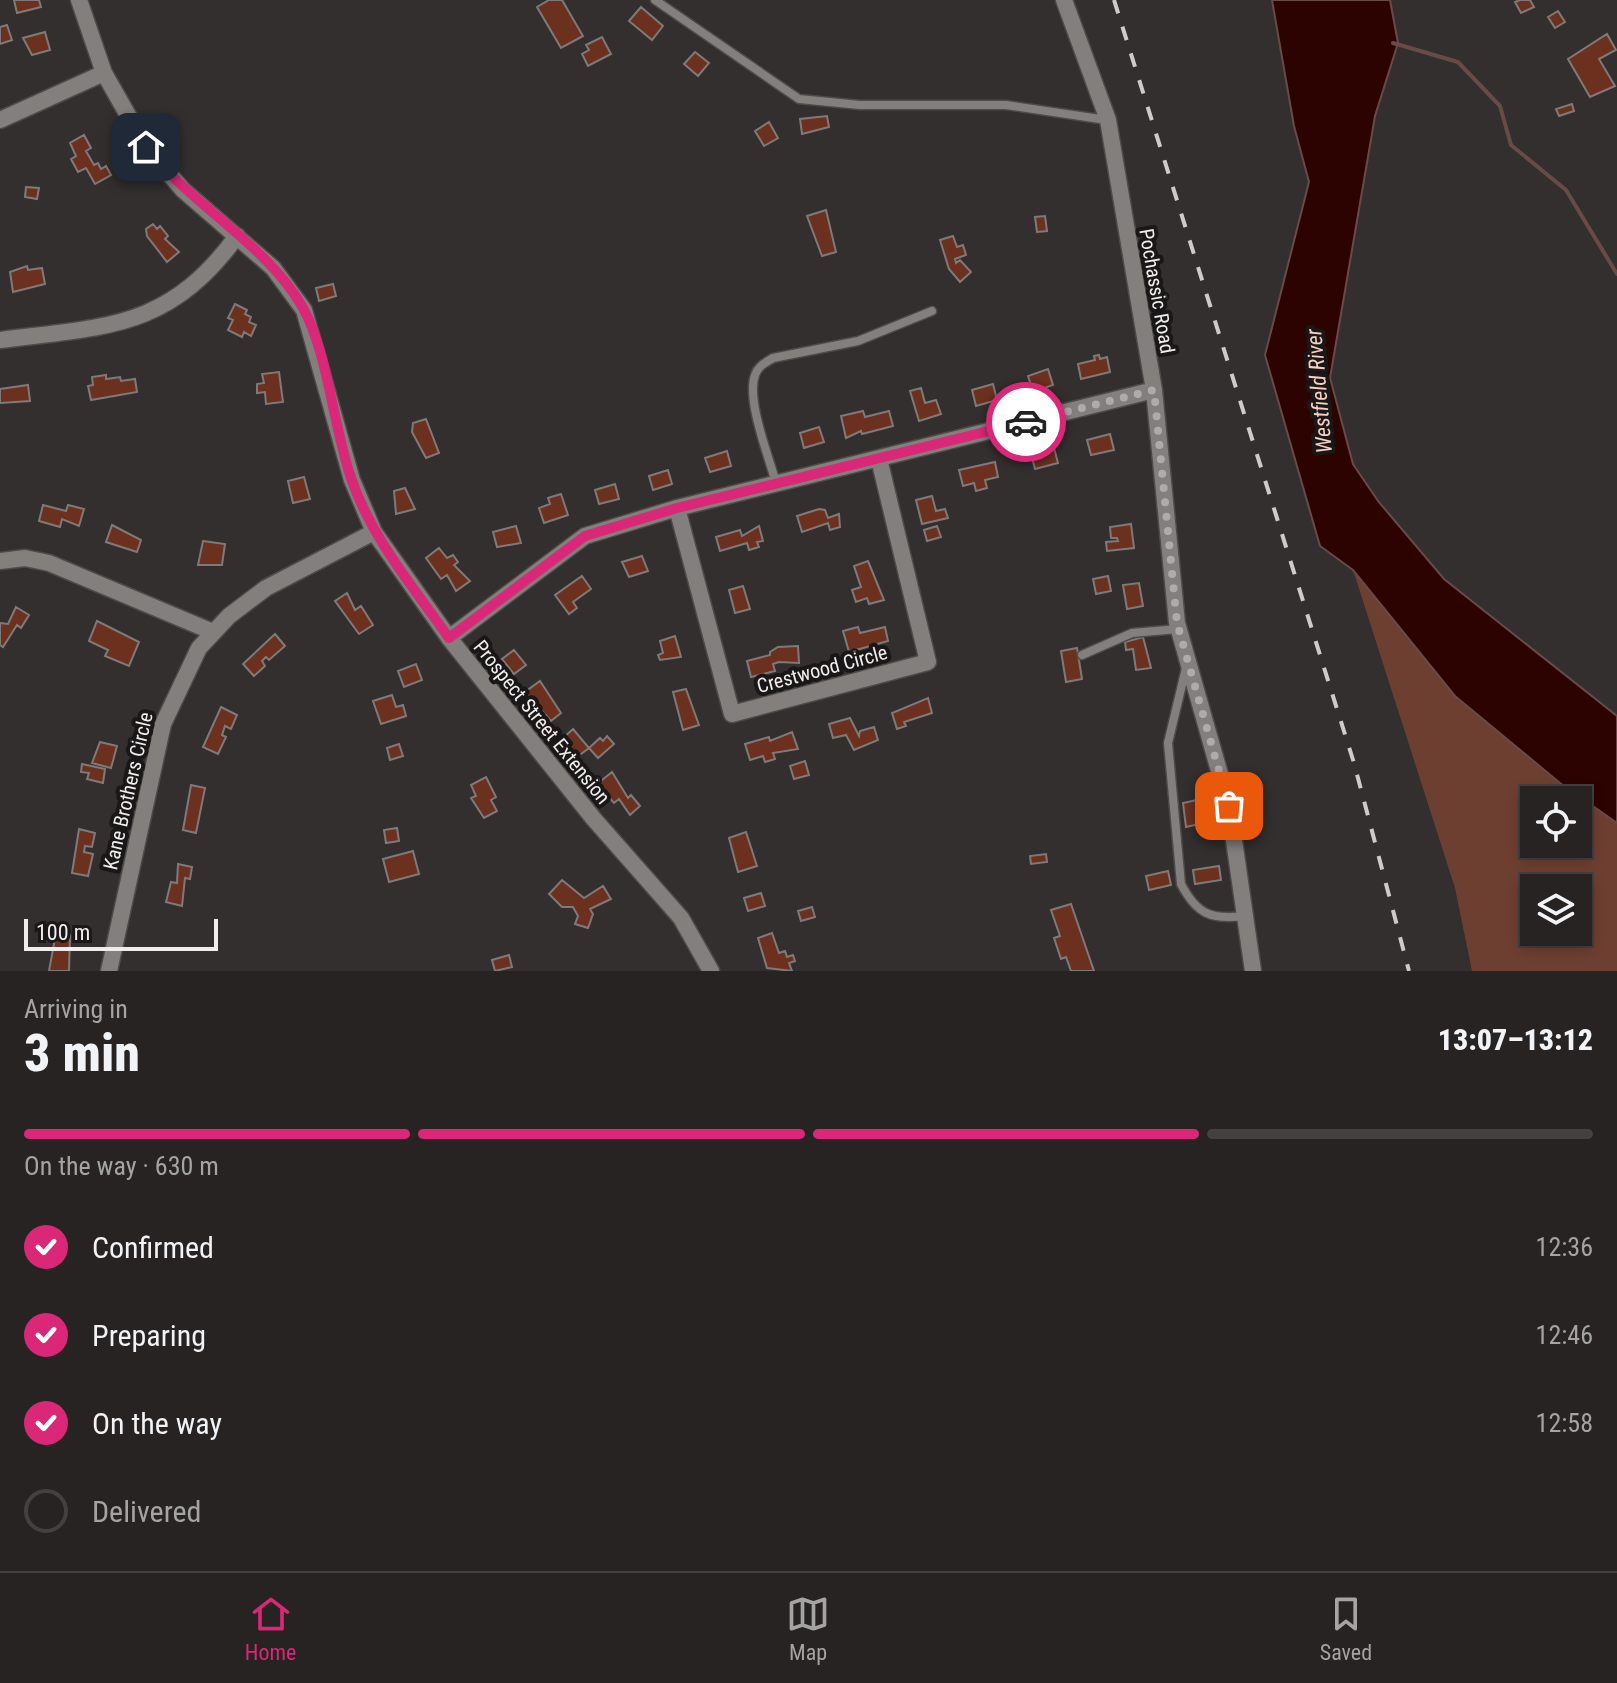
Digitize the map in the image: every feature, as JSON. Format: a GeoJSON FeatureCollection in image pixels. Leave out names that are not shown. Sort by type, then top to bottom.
{"type":"FeatureCollection","features":[{"type":"Feature","properties":{"kind":"street","name":"Prospect Street Extension"},"geometry":{"type":"LineString","coordinates":[[79,0],[104,73],[130,123],[164,170],[283,280],[304,310],[346,462],[374,532],[449,638],[593,818],[681,918],[711,971]]}},
{"type":"Feature","properties":{"kind":"street","name":"Pochassic Road"},"geometry":{"type":"LineString","coordinates":[[1064,0],[1108,120],[1154,390],[1178,629],[1229,806],[1253,971]]}},
{"type":"Feature","properties":{"kind":"street"},"geometry":{"type":"LineString","coordinates":[[0,120],[104,73]]}},
{"type":"Feature","properties":{"kind":"street"},"geometry":{"type":"LineString","coordinates":[[0,340],[98,328],[149,314],[197,283],[237,236]]}},
{"type":"Feature","properties":{"kind":"street"},"geometry":{"type":"LineString","coordinates":[[449,638],[585,536],[677,508],[1154,390]]}},
{"type":"Feature","properties":{"kind":"street","name":"Crestwood Circle"},"geometry":{"type":"LineString","coordinates":[[677,508],[732,714],[928,662],[879,459]]}},
{"type":"Feature","properties":{"kind":"street","name":"Kane Brothers Circle"},"geometry":{"type":"LineString","coordinates":[[109,971],[163,724],[183,677],[213,632],[266,588],[374,532]]}},
{"type":"Feature","properties":{"kind":"street"},"geometry":{"type":"LineString","coordinates":[[0,561],[25,558],[49,563],[213,632]]}},
{"type":"Feature","properties":{"kind":"lane"},"geometry":{"type":"LineString","coordinates":[[655,0],[799,99],[860,105],[1006,105],[1066,117],[1108,120]]}},
{"type":"Feature","properties":{"kind":"lane"},"geometry":{"type":"LineString","coordinates":[[776,484],[754,397],[754,377],[760,365],[773,358],[873,337],[932,311]]}},
{"type":"Feature","properties":{"kind":"lane"},"geometry":{"type":"LineString","coordinates":[[1082,655],[1132,633],[1178,629]]}},
{"type":"Feature","properties":{"kind":"lane"},"geometry":{"type":"LineString","coordinates":[[1188,663],[1168,743],[1181,884],[1189,899],[1203,912],[1219,919],[1245,916]]}},
{"type":"Feature","properties":{"kind":"shaded area"},"geometry":{"type":"Polygon","coordinates":[[[1353,570],[1455,696],[1564,786],[1520,786],[1520,858],[1592,858],[1592,805],[1617,823],[1617,971],[1472,971],[1455,888],[1353,570]]]}},
{"type":"Feature","properties":{"kind":"water","name":"Westfield River"},"geometry":{"type":"Polygon","coordinates":[[[1272,0],[1390,0],[1398,43],[1375,116],[1330,378],[1353,464],[1378,501],[1444,579],[1617,716],[1617,823],[1592,805],[1592,786],[1564,786],[1455,696],[1353,570],[1320,546],[1265,355],[1309,182],[1294,126],[1272,0]]]}},
{"type":"Feature","properties":{"kind":"building"},"geometry":{"type":"Polygon","coordinates":[[[14,0],[39,0],[41,7],[17,13],[14,0]]]}},
{"type":"Feature","properties":{"kind":"building"},"geometry":{"type":"Polygon","coordinates":[[[549,0],[562,0],[583,36],[561,48],[537,7],[549,0]]]}},
{"type":"Feature","properties":{"kind":"building"},"geometry":{"type":"Polygon","coordinates":[[[1530,0],[1534,7],[1521,13],[1515,2],[1530,0]]]}},
{"type":"Feature","properties":{"kind":"building"},"geometry":{"type":"Polygon","coordinates":[[[641,7],[663,26],[652,40],[629,21],[641,7]]]}},
{"type":"Feature","properties":{"kind":"building"},"geometry":{"type":"Polygon","coordinates":[[[1558,11],[1565,22],[1555,28],[1548,17],[1558,11]]]}},
{"type":"Feature","properties":{"kind":"building"},"geometry":{"type":"Polygon","coordinates":[[[7,25],[12,40],[0,44],[0,27],[7,25]]]}},
{"type":"Feature","properties":{"kind":"building"},"geometry":{"type":"Polygon","coordinates":[[[45,32],[50,50],[32,55],[23,38],[45,32]]]}},
{"type":"Feature","properties":{"kind":"building"},"geometry":{"type":"Polygon","coordinates":[[[1607,34],[1616,50],[1599,59],[1615,86],[1590,97],[1568,59],[1607,34]]]}},
{"type":"Feature","properties":{"kind":"building"},"geometry":{"type":"Polygon","coordinates":[[[602,37],[611,54],[588,66],[582,54],[589,50],[586,45],[602,37]]]}},
{"type":"Feature","properties":{"kind":"building"},"geometry":{"type":"Polygon","coordinates":[[[695,52],[709,63],[698,76],[684,64],[695,52]]]}},
{"type":"Feature","properties":{"kind":"building"},"geometry":{"type":"Polygon","coordinates":[[[1572,104],[1574,111],[1559,116],[1556,109],[1572,104]]]}},
{"type":"Feature","properties":{"kind":"building"},"geometry":{"type":"Polygon","coordinates":[[[827,116],[829,127],[802,134],[800,119],[827,116]]]}},
{"type":"Feature","properties":{"kind":"building"},"geometry":{"type":"Polygon","coordinates":[[[769,122],[778,138],[764,146],[755,131],[769,122]]]}},
{"type":"Feature","properties":{"kind":"building"},"geometry":{"type":"Polygon","coordinates":[[[84,135],[91,148],[86,151],[94,165],[98,163],[101,169],[106,166],[111,175],[95,184],[86,168],[78,172],[71,159],[76,156],[70,143],[84,135]]]}},
{"type":"Feature","properties":{"kind":"building"},"geometry":{"type":"Polygon","coordinates":[[[26,187],[39,188],[37,199],[25,197],[26,187]]]}},
{"type":"Feature","properties":{"kind":"building"},"geometry":{"type":"Polygon","coordinates":[[[826,210],[836,252],[822,256],[807,216],[826,210]]]}},
{"type":"Feature","properties":{"kind":"building"},"geometry":{"type":"Polygon","coordinates":[[[1045,216],[1047,231],[1037,232],[1035,217],[1045,216]]]}},
{"type":"Feature","properties":{"kind":"building"},"geometry":{"type":"Polygon","coordinates":[[[153,224],[157,229],[160,226],[168,236],[165,239],[179,252],[167,262],[147,236],[146,229],[153,224]]]}},
{"type":"Feature","properties":{"kind":"building"},"geometry":{"type":"Polygon","coordinates":[[[953,236],[957,247],[963,245],[966,255],[955,259],[956,263],[960,260],[971,272],[960,282],[949,269],[940,240],[953,236]]]}},
{"type":"Feature","properties":{"kind":"building"},"geometry":{"type":"Polygon","coordinates":[[[27,266],[28,270],[42,268],[45,284],[13,292],[10,272],[27,266]]]}},
{"type":"Feature","properties":{"kind":"building"},"geometry":{"type":"Polygon","coordinates":[[[333,284],[336,296],[319,301],[316,288],[333,284]]]}},
{"type":"Feature","properties":{"kind":"building"},"geometry":{"type":"Polygon","coordinates":[[[235,304],[247,310],[245,314],[251,317],[249,322],[256,325],[251,336],[244,332],[242,337],[228,330],[233,320],[228,318],[235,304]]]}},
{"type":"Feature","properties":{"kind":"building"},"geometry":{"type":"Polygon","coordinates":[[[1099,355],[1100,359],[1107,357],[1110,372],[1081,379],[1078,364],[1095,360],[1094,356],[1099,355]]]}},
{"type":"Feature","properties":{"kind":"building"},"geometry":{"type":"Polygon","coordinates":[[[1048,369],[1053,385],[1033,392],[1028,376],[1048,369]]]}},
{"type":"Feature","properties":{"kind":"building"},"geometry":{"type":"Polygon","coordinates":[[[279,372],[283,402],[266,404],[265,392],[257,393],[257,384],[264,383],[262,374],[279,372]]]}},
{"type":"Feature","properties":{"kind":"building"},"geometry":{"type":"Polygon","coordinates":[[[106,375],[106,379],[135,379],[137,392],[91,400],[88,386],[93,385],[92,377],[106,375]]]}},
{"type":"Feature","properties":{"kind":"building"},"geometry":{"type":"Polygon","coordinates":[[[993,384],[997,400],[976,406],[972,390],[993,384]]]}},
{"type":"Feature","properties":{"kind":"building"},"geometry":{"type":"Polygon","coordinates":[[[28,385],[30,401],[0,403],[0,389],[28,385]]]}},
{"type":"Feature","properties":{"kind":"building"},"geometry":{"type":"Polygon","coordinates":[[[921,388],[925,403],[936,400],[941,414],[919,421],[910,391],[921,388]]]}},
{"type":"Feature","properties":{"kind":"building"},"geometry":{"type":"Polygon","coordinates":[[[863,411],[865,417],[889,411],[893,426],[862,434],[861,431],[846,438],[841,416],[863,411]]]}},
{"type":"Feature","properties":{"kind":"building"},"geometry":{"type":"Polygon","coordinates":[[[426,419],[439,453],[426,458],[412,432],[413,423],[426,419]]]}},
{"type":"Feature","properties":{"kind":"building"},"geometry":{"type":"Polygon","coordinates":[[[819,427],[824,442],[804,448],[800,433],[819,427]]]}},
{"type":"Feature","properties":{"kind":"building"},"geometry":{"type":"Polygon","coordinates":[[[1110,434],[1114,450],[1091,455],[1087,440],[1110,434]]]}},
{"type":"Feature","properties":{"kind":"building"},"geometry":{"type":"Polygon","coordinates":[[[1054,448],[1058,463],[1035,469],[1031,454],[1054,448]]]}},
{"type":"Feature","properties":{"kind":"building"},"geometry":{"type":"Polygon","coordinates":[[[727,451],[731,466],[710,472],[705,458],[727,451]]]}},
{"type":"Feature","properties":{"kind":"building"},"geometry":{"type":"Polygon","coordinates":[[[995,462],[998,477],[985,480],[987,488],[976,491],[974,483],[963,486],[959,470],[995,462]]]}},
{"type":"Feature","properties":{"kind":"building"},"geometry":{"type":"Polygon","coordinates":[[[668,470],[672,484],[653,490],[649,476],[668,470]]]}},
{"type":"Feature","properties":{"kind":"building"},"geometry":{"type":"Polygon","coordinates":[[[304,477],[310,499],[293,503],[288,481],[304,477]]]}},
{"type":"Feature","properties":{"kind":"building"},"geometry":{"type":"Polygon","coordinates":[[[615,484],[619,499],[599,504],[595,490],[615,484]]]}},
{"type":"Feature","properties":{"kind":"building"},"geometry":{"type":"Polygon","coordinates":[[[405,488],[415,509],[396,514],[394,491],[405,488]]]}},
{"type":"Feature","properties":{"kind":"building"},"geometry":{"type":"Polygon","coordinates":[[[561,494],[568,515],[544,523],[539,508],[550,504],[548,498],[561,494]]]}},
{"type":"Feature","properties":{"kind":"building"},"geometry":{"type":"Polygon","coordinates":[[[932,496],[936,511],[945,509],[948,518],[922,524],[916,500],[932,496]]]}},
{"type":"Feature","properties":{"kind":"building"},"geometry":{"type":"Polygon","coordinates":[[[43,505],[66,511],[68,505],[84,509],[79,526],[62,519],[60,527],[39,521],[43,505]]]}},
{"type":"Feature","properties":{"kind":"building"},"geometry":{"type":"Polygon","coordinates":[[[825,510],[828,518],[839,514],[840,527],[830,530],[828,523],[802,532],[797,516],[825,510]]]}},
{"type":"Feature","properties":{"kind":"building"},"geometry":{"type":"Polygon","coordinates":[[[1131,524],[1134,548],[1107,551],[1106,542],[1118,541],[1111,538],[1110,527],[1131,524]]]}},
{"type":"Feature","properties":{"kind":"building"},"geometry":{"type":"Polygon","coordinates":[[[112,525],[141,540],[137,552],[106,542],[112,525]]]}},
{"type":"Feature","properties":{"kind":"building"},"geometry":{"type":"Polygon","coordinates":[[[516,526],[521,543],[497,547],[493,532],[516,526]]]}},
{"type":"Feature","properties":{"kind":"building"},"geometry":{"type":"Polygon","coordinates":[[[759,526],[763,541],[757,542],[759,547],[749,550],[747,543],[720,551],[716,537],[740,530],[742,536],[759,526]]]}},
{"type":"Feature","properties":{"kind":"building"},"geometry":{"type":"Polygon","coordinates":[[[937,526],[941,537],[927,541],[924,530],[937,526]]]}},
{"type":"Feature","properties":{"kind":"building"},"geometry":{"type":"Polygon","coordinates":[[[203,541],[225,544],[222,565],[198,565],[203,541]]]}},
{"type":"Feature","properties":{"kind":"building"},"geometry":{"type":"Polygon","coordinates":[[[439,548],[447,558],[453,555],[458,562],[454,565],[470,581],[456,591],[447,575],[441,579],[426,558],[439,548]]]}},
{"type":"Feature","properties":{"kind":"building"},"geometry":{"type":"Polygon","coordinates":[[[642,556],[648,571],[629,577],[622,562],[642,556]]]}},
{"type":"Feature","properties":{"kind":"building"},"geometry":{"type":"Polygon","coordinates":[[[868,561],[884,600],[869,604],[867,598],[856,602],[852,590],[861,587],[854,566],[868,561]]]}},
{"type":"Feature","properties":{"kind":"building"},"geometry":{"type":"Polygon","coordinates":[[[582,576],[591,589],[573,602],[577,608],[569,614],[555,595],[582,576]]]}},
{"type":"Feature","properties":{"kind":"building"},"geometry":{"type":"Polygon","coordinates":[[[1108,576],[1111,591],[1096,594],[1093,579],[1108,576]]]}},
{"type":"Feature","properties":{"kind":"building"},"geometry":{"type":"Polygon","coordinates":[[[1139,583],[1143,606],[1127,609],[1123,585],[1139,583]]]}},
{"type":"Feature","properties":{"kind":"building"},"geometry":{"type":"Polygon","coordinates":[[[743,586],[750,609],[735,613],[729,590],[743,586]]]}},
{"type":"Feature","properties":{"kind":"building"},"geometry":{"type":"Polygon","coordinates":[[[347,593],[355,610],[361,606],[373,625],[359,634],[335,601],[347,593]]]}},
{"type":"Feature","properties":{"kind":"building"},"geometry":{"type":"Polygon","coordinates":[[[16,607],[29,615],[21,628],[17,625],[3,647],[0,645],[0,623],[8,624],[16,607]]]}},
{"type":"Feature","properties":{"kind":"building"},"geometry":{"type":"Polygon","coordinates":[[[97,621],[139,642],[129,666],[105,656],[108,650],[89,641],[97,621]]]}},
{"type":"Feature","properties":{"kind":"building"},"geometry":{"type":"Polygon","coordinates":[[[858,627],[860,633],[885,627],[888,641],[849,652],[843,631],[858,627]]]}},
{"type":"Feature","properties":{"kind":"building"},"geometry":{"type":"Polygon","coordinates":[[[275,634],[285,646],[269,660],[266,657],[262,661],[265,666],[254,676],[243,664],[275,634]]]}},
{"type":"Feature","properties":{"kind":"building"},"geometry":{"type":"Polygon","coordinates":[[[675,636],[681,657],[660,660],[658,655],[663,653],[660,641],[675,636]]]}},
{"type":"Feature","properties":{"kind":"building"},"geometry":{"type":"Polygon","coordinates":[[[1143,637],[1151,668],[1136,670],[1133,649],[1126,650],[1125,642],[1143,637]]]}},
{"type":"Feature","properties":{"kind":"building"},"geometry":{"type":"Polygon","coordinates":[[[798,646],[799,663],[779,662],[773,664],[775,671],[751,677],[747,661],[770,655],[778,647],[798,646]]]}},
{"type":"Feature","properties":{"kind":"building"},"geometry":{"type":"Polygon","coordinates":[[[1077,648],[1082,679],[1066,682],[1061,651],[1077,648]]]}},
{"type":"Feature","properties":{"kind":"building"},"geometry":{"type":"Polygon","coordinates":[[[514,650],[526,665],[514,674],[502,659],[514,650]]]}},
{"type":"Feature","properties":{"kind":"building"},"geometry":{"type":"Polygon","coordinates":[[[416,664],[422,680],[404,687],[398,671],[416,664]]]}},
{"type":"Feature","properties":{"kind":"building"},"geometry":{"type":"Polygon","coordinates":[[[540,681],[561,713],[551,721],[525,692],[540,681]]]}},
{"type":"Feature","properties":{"kind":"building"},"geometry":{"type":"Polygon","coordinates":[[[686,689],[699,725],[683,730],[673,692],[686,689]]]}},
{"type":"Feature","properties":{"kind":"building"},"geometry":{"type":"Polygon","coordinates":[[[392,695],[396,707],[403,705],[406,716],[381,724],[373,701],[392,695]]]}},
{"type":"Feature","properties":{"kind":"building"},"geometry":{"type":"Polygon","coordinates":[[[928,698],[932,713],[904,722],[906,726],[897,729],[892,713],[928,698]]]}},
{"type":"Feature","properties":{"kind":"building"},"geometry":{"type":"Polygon","coordinates":[[[221,707],[237,715],[231,729],[225,726],[222,735],[226,737],[218,754],[203,747],[221,707]]]}},
{"type":"Feature","properties":{"kind":"building"},"geometry":{"type":"Polygon","coordinates":[[[850,718],[859,736],[860,731],[874,727],[878,740],[854,750],[846,735],[833,738],[829,724],[850,718]]]}},
{"type":"Feature","properties":{"kind":"building"},"geometry":{"type":"Polygon","coordinates":[[[573,729],[589,748],[577,757],[562,739],[573,729]]]}},
{"type":"Feature","properties":{"kind":"building"},"geometry":{"type":"Polygon","coordinates":[[[792,732],[798,749],[773,753],[775,759],[765,762],[763,756],[750,760],[745,744],[769,737],[770,741],[792,732]]]}},
{"type":"Feature","properties":{"kind":"building"},"geometry":{"type":"Polygon","coordinates":[[[607,736],[614,744],[598,758],[589,748],[607,736]]]}},
{"type":"Feature","properties":{"kind":"building"},"geometry":{"type":"Polygon","coordinates":[[[100,742],[117,746],[111,768],[92,763],[100,742]]]}},
{"type":"Feature","properties":{"kind":"building"},"geometry":{"type":"Polygon","coordinates":[[[399,744],[403,756],[390,760],[387,748],[399,744]]]}},
{"type":"Feature","properties":{"kind":"building"},"geometry":{"type":"Polygon","coordinates":[[[805,761],[809,775],[794,779],[790,766],[805,761]]]}},
{"type":"Feature","properties":{"kind":"building"},"geometry":{"type":"Polygon","coordinates":[[[82,764],[105,769],[103,783],[87,779],[89,773],[81,772],[82,764]]]}},
{"type":"Feature","properties":{"kind":"building"},"geometry":{"type":"Polygon","coordinates":[[[612,772],[628,798],[631,795],[640,806],[630,815],[619,799],[614,803],[597,784],[612,772]]]}},
{"type":"Feature","properties":{"kind":"building"},"geometry":{"type":"Polygon","coordinates":[[[486,777],[496,797],[491,800],[497,811],[484,818],[471,798],[476,796],[471,785],[486,777]]]}},
{"type":"Feature","properties":{"kind":"building"},"geometry":{"type":"Polygon","coordinates":[[[191,785],[205,788],[196,833],[183,830],[191,785]]]}},
{"type":"Feature","properties":{"kind":"building"},"geometry":{"type":"Polygon","coordinates":[[[1197,800],[1201,815],[1206,814],[1208,822],[1186,827],[1183,803],[1197,800]]]}},
{"type":"Feature","properties":{"kind":"building"},"geometry":{"type":"Polygon","coordinates":[[[397,828],[399,841],[386,843],[384,830],[397,828]]]}},
{"type":"Feature","properties":{"kind":"building"},"geometry":{"type":"Polygon","coordinates":[[[79,829],[95,833],[92,847],[85,846],[84,852],[93,854],[88,876],[72,873],[79,829]]]}},
{"type":"Feature","properties":{"kind":"building"},"geometry":{"type":"Polygon","coordinates":[[[746,832],[757,866],[738,872],[729,838],[746,832]]]}},
{"type":"Feature","properties":{"kind":"building"},"geometry":{"type":"Polygon","coordinates":[[[413,851],[419,874],[389,882],[383,859],[413,851]]]}},
{"type":"Feature","properties":{"kind":"building"},"geometry":{"type":"Polygon","coordinates":[[[1046,854],[1047,862],[1031,864],[1030,856],[1046,854]]]}},
{"type":"Feature","properties":{"kind":"building"},"geometry":{"type":"Polygon","coordinates":[[[178,864],[192,867],[190,879],[185,878],[182,906],[166,902],[171,882],[177,883],[178,864]]]}},
{"type":"Feature","properties":{"kind":"building"},"geometry":{"type":"Polygon","coordinates":[[[1219,866],[1221,880],[1195,884],[1193,870],[1219,866]]]}},
{"type":"Feature","properties":{"kind":"building"},"geometry":{"type":"Polygon","coordinates":[[[1168,871],[1171,885],[1149,890],[1146,876],[1168,871]]]}},
{"type":"Feature","properties":{"kind":"building"},"geometry":{"type":"Polygon","coordinates":[[[562,880],[584,898],[603,886],[611,899],[590,909],[593,914],[588,928],[575,924],[578,916],[573,907],[562,907],[549,894],[562,880]]]}},
{"type":"Feature","properties":{"kind":"building"},"geometry":{"type":"Polygon","coordinates":[[[761,893],[765,906],[748,911],[744,898],[761,893]]]}},
{"type":"Feature","properties":{"kind":"building"},"geometry":{"type":"Polygon","coordinates":[[[1071,904],[1094,971],[1071,971],[1066,957],[1061,959],[1054,938],[1060,936],[1051,910],[1071,904]]]}},
{"type":"Feature","properties":{"kind":"building"},"geometry":{"type":"Polygon","coordinates":[[[812,907],[815,917],[801,921],[798,911],[812,907]]]}},
{"type":"Feature","properties":{"kind":"building"},"geometry":{"type":"Polygon","coordinates":[[[56,933],[70,935],[69,971],[49,971],[56,933]]]}},
{"type":"Feature","properties":{"kind":"building"},"geometry":{"type":"Polygon","coordinates":[[[772,933],[779,953],[785,951],[787,957],[793,955],[795,961],[789,963],[792,971],[767,968],[758,938],[772,933]]]}},
{"type":"Feature","properties":{"kind":"building"},"geometry":{"type":"Polygon","coordinates":[[[509,955],[512,967],[495,971],[492,960],[509,955]]]}},
{"type":"Feature","properties":{"kind":"waterway"},"geometry":{"type":"LineString","coordinates":[[1393,43],[1458,62],[1500,106],[1511,145],[1566,190],[1617,274]]}},
{"type":"Feature","properties":{"kind":"railway"},"geometry":{"type":"LineString","coordinates":[[1114,0],[1354,763],[1409,971]]}},
{"type":"Feature","properties":{"kind":"way so far"},"geometry":{"type":"LineString","coordinates":[[1026,422],[1154,390],[1177,623],[1229,806]]}},
{"type":"Feature","properties":{"kind":"route"},"geometry":{"type":"LineString","coordinates":[[146,147],[183,190],[273,268],[295,295],[311,325],[359,501],[374,532],[449,638],[585,536],[677,508],[1026,422]]}}]}
